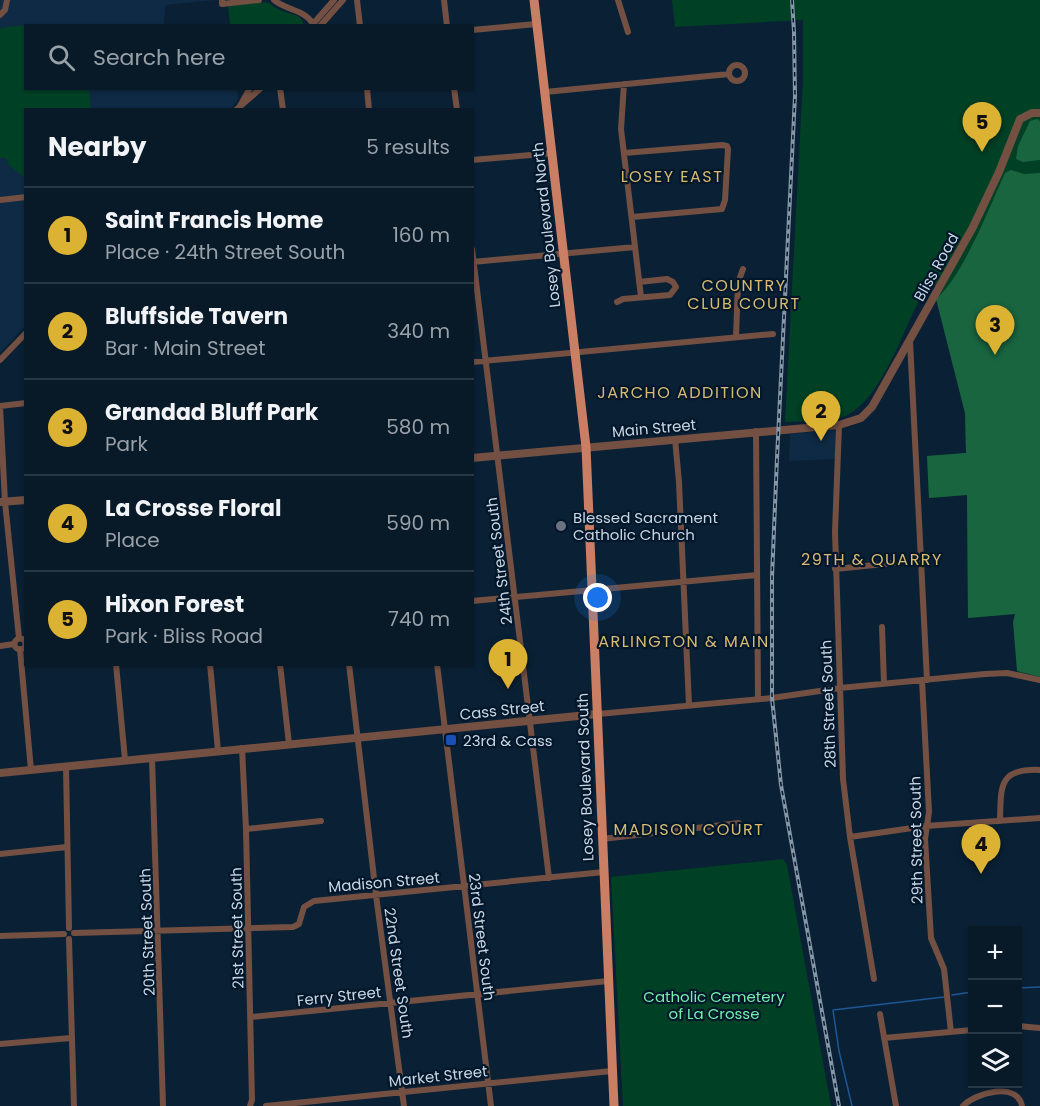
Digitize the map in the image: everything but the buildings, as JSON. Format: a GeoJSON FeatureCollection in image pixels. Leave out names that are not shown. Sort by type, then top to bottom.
{"type":"FeatureCollection","features":[{"type":"Feature","properties":{"kind":"main road","name":"Losey Boulevard North"},"geometry":{"type":"LineString","coordinates":[[534,0],[586,447]]}},
{"type":"Feature","properties":{"kind":"main road","name":"Losey Boulevard South"},"geometry":{"type":"LineString","coordinates":[[586,447],[614,1106]]}},
{"type":"Feature","properties":{"kind":"street"},"geometry":{"type":"LineString","coordinates":[[1,14],[5,10],[7,0]]}},
{"type":"Feature","properties":{"kind":"street"},"geometry":{"type":"LineString","coordinates":[[222,2],[259,0]]}},
{"type":"Feature","properties":{"kind":"street"},"geometry":{"type":"LineString","coordinates":[[274,0],[306,15],[314,24]]}},
{"type":"Feature","properties":{"kind":"street"},"geometry":{"type":"LineString","coordinates":[[316,24],[334,0]]}},
{"type":"Feature","properties":{"kind":"street"},"geometry":{"type":"LineString","coordinates":[[316,24],[343,0]]}},
{"type":"Feature","properties":{"kind":"street"},"geometry":{"type":"LineString","coordinates":[[357,0],[360,24]]}},
{"type":"Feature","properties":{"kind":"street"},"geometry":{"type":"LineString","coordinates":[[444,0],[447,24]]}},
{"type":"Feature","properties":{"kind":"street"},"geometry":{"type":"LineString","coordinates":[[618,0],[628,32]]}},
{"type":"Feature","properties":{"kind":"street"},"geometry":{"type":"LineString","coordinates":[[474,30],[536,24]]}},
{"type":"Feature","properties":{"kind":"street"},"geometry":{"type":"LineString","coordinates":[[545,92],[729,74]]}},
{"type":"Feature","properties":{"kind":"street"},"geometry":{"type":"LineString","coordinates":[[624,84],[621,120],[641,297]]}},
{"type":"Feature","properties":{"kind":"street"},"geometry":{"type":"LineString","coordinates":[[238,108],[249,90]]}},
{"type":"Feature","properties":{"kind":"street"},"geometry":{"type":"LineString","coordinates":[[238,108],[259,90]]}},
{"type":"Feature","properties":{"kind":"street"},"geometry":{"type":"LineString","coordinates":[[280,90],[283,108]]}},
{"type":"Feature","properties":{"kind":"street"},"geometry":{"type":"LineString","coordinates":[[367,90],[369,108]]}},
{"type":"Feature","properties":{"kind":"street"},"geometry":{"type":"LineString","coordinates":[[454,90],[457,108]]}},
{"type":"Feature","properties":{"kind":"street","name":"Bliss Road"},"geometry":{"type":"LineString","coordinates":[[839,425],[861,418],[872,407],[973,227],[1002,165],[1017,125],[1026,115],[1040,113]]}},
{"type":"Feature","properties":{"kind":"street"},"geometry":{"type":"LineString","coordinates":[[624,153],[727,146],[728,149],[725,200],[722,209],[632,217]]}},
{"type":"Feature","properties":{"kind":"street"},"geometry":{"type":"LineString","coordinates":[[474,160],[553,153]]}},
{"type":"Feature","properties":{"kind":"street"},"geometry":{"type":"LineString","coordinates":[[0,200],[24,197]]}},
{"type":"Feature","properties":{"kind":"street"},"geometry":{"type":"LineString","coordinates":[[474,262],[635,247]]}},
{"type":"Feature","properties":{"kind":"street"},"geometry":{"type":"LineString","coordinates":[[736,337],[738,284],[743,269]]}},
{"type":"Feature","properties":{"kind":"street","name":"24th Street South"},"geometry":{"type":"LineString","coordinates":[[474,270],[549,878]]}},
{"type":"Feature","properties":{"kind":"street"},"geometry":{"type":"LineString","coordinates":[[617,302],[623,299],[670,295],[676,287],[667,279],[639,282]]}},
{"type":"Feature","properties":{"kind":"street"},"geometry":{"type":"LineString","coordinates":[[474,362],[773,334]]}},
{"type":"Feature","properties":{"kind":"street"},"geometry":{"type":"LineString","coordinates":[[0,360],[24,335]]}},
{"type":"Feature","properties":{"kind":"street","name":"29th Street South"},"geometry":{"type":"LineString","coordinates":[[909,340],[925,680],[929,812],[925,839],[931,938],[944,969],[951,1032]]}},
{"type":"Feature","properties":{"kind":"street"},"geometry":{"type":"LineString","coordinates":[[24,403],[0,406],[3,502],[19,638],[16,640],[30,770]]}},
{"type":"Feature","properties":{"kind":"street","name":"Main Street"},"geometry":{"type":"LineString","coordinates":[[474,458],[839,425]]}},
{"type":"Feature","properties":{"kind":"street","name":"28th Street South"},"geometry":{"type":"LineString","coordinates":[[839,425],[836,568],[843,779],[850,837],[874,979]]}},
{"type":"Feature","properties":{"kind":"street"},"geometry":{"type":"LineString","coordinates":[[756,431],[758,699]]}},
{"type":"Feature","properties":{"kind":"street"},"geometry":{"type":"LineString","coordinates":[[675,440],[689,705]]}},
{"type":"Feature","properties":{"kind":"street"},"geometry":{"type":"LineString","coordinates":[[3,502],[24,500]]}},
{"type":"Feature","properties":{"kind":"street"},"geometry":{"type":"LineString","coordinates":[[836,568],[894,563]]}},
{"type":"Feature","properties":{"kind":"street"},"geometry":{"type":"LineString","coordinates":[[474,601],[757,575]]}},
{"type":"Feature","properties":{"kind":"street"},"geometry":{"type":"LineString","coordinates":[[882,627],[884,683]]}},
{"type":"Feature","properties":{"kind":"street"},"geometry":{"type":"LineString","coordinates":[[19,638],[24,642]]}},
{"type":"Feature","properties":{"kind":"street"},"geometry":{"type":"LineString","coordinates":[[0,646],[24,647]]}},
{"type":"Feature","properties":{"kind":"street"},"geometry":{"type":"LineString","coordinates":[[116,666],[125,760]]}},
{"type":"Feature","properties":{"kind":"street"},"geometry":{"type":"LineString","coordinates":[[210,666],[218,751]]}},
{"type":"Feature","properties":{"kind":"street"},"geometry":{"type":"LineString","coordinates":[[280,666],[289,744]]}},
{"type":"Feature","properties":{"kind":"street","name":"22nd Street South"},"geometry":{"type":"LineString","coordinates":[[350,666],[376,895],[404,1106]]}},
{"type":"Feature","properties":{"kind":"street","name":"23rd Street South"},"geometry":{"type":"LineString","coordinates":[[436,666],[490,1106]]}},
{"type":"Feature","properties":{"kind":"street","name":"Cass Street"},"geometry":{"type":"LineString","coordinates":[[0,773],[758,699],[884,683],[1007,673],[1040,680]]}},
{"type":"Feature","properties":{"kind":"street","name":"21st Street South"},"geometry":{"type":"LineString","coordinates":[[242,748],[251,1017],[252,1101],[250,1106]]}},
{"type":"Feature","properties":{"kind":"street","name":"20th Street South"},"geometry":{"type":"LineString","coordinates":[[152,758],[163,1106]]}},
{"type":"Feature","properties":{"kind":"street"},"geometry":{"type":"LineString","coordinates":[[66,766],[74,1106]]}},
{"type":"Feature","properties":{"kind":"street"},"geometry":{"type":"LineString","coordinates":[[1000,821],[1002,787],[1006,777],[1018,770],[1040,770]]}},
{"type":"Feature","properties":{"kind":"street"},"geometry":{"type":"LineString","coordinates":[[850,837],[926,826],[1040,818]]}},
{"type":"Feature","properties":{"kind":"street"},"geometry":{"type":"LineString","coordinates":[[246,829],[321,821]]}},
{"type":"Feature","properties":{"kind":"street"},"geometry":{"type":"LineString","coordinates":[[602,839],[740,823]]}},
{"type":"Feature","properties":{"kind":"street"},"geometry":{"type":"LineString","coordinates":[[0,854],[67,847]]}},
{"type":"Feature","properties":{"kind":"street","name":"Madison Street"},"geometry":{"type":"LineString","coordinates":[[0,936],[296,927],[308,903],[604,872]]}},
{"type":"Feature","properties":{"kind":"street","name":"Ferry Street"},"geometry":{"type":"LineString","coordinates":[[251,1017],[608,981]]}},
{"type":"Feature","properties":{"kind":"street"},"geometry":{"type":"LineString","coordinates":[[880,1014],[897,1106]]}},
{"type":"Feature","properties":{"kind":"street"},"geometry":{"type":"LineString","coordinates":[[1022,1026],[1040,1028]]}},
{"type":"Feature","properties":{"kind":"street"},"geometry":{"type":"LineString","coordinates":[[884,1038],[968,1030]]}},
{"type":"Feature","properties":{"kind":"street"},"geometry":{"type":"LineString","coordinates":[[0,1044],[71,1038]]}},
{"type":"Feature","properties":{"kind":"street","name":"Market Street"},"geometry":{"type":"LineString","coordinates":[[266,1106],[612,1071]]}},
{"type":"Feature","properties":{"kind":"street"},"geometry":{"type":"LineString","coordinates":[[963,1106],[971,1098],[1006,1091],[1014,1093],[1020,1099],[1022,1106]]}},
{"type":"Feature","properties":{"kind":"shaded area"},"geometry":{"type":"Polygon","coordinates":[[[0,0],[216,0],[165,5],[164,24],[24,24],[24,90],[237,90],[238,99],[231,108],[24,108],[24,327],[0,353],[0,0]]]}},
{"type":"Feature","properties":{"kind":"shaded area"},"geometry":{"type":"Polygon","coordinates":[[[835,431],[835,459],[789,461],[790,434],[835,431]]]}},
{"type":"Feature","properties":{"kind":"green space"},"geometry":{"type":"Polygon","coordinates":[[[672,0],[1040,0],[1040,672],[1019,674],[1015,614],[968,618],[967,495],[929,498],[927,456],[966,453],[965,413],[936,297],[938,291],[931,279],[882,377],[870,395],[856,409],[840,418],[785,422],[803,80],[803,20],[675,27],[672,0]]]}},
{"type":"Feature","properties":{"kind":"green space"},"geometry":{"type":"Polygon","coordinates":[[[266,2],[298,17],[304,24],[230,24],[228,6],[266,2]]]}},
{"type":"Feature","properties":{"kind":"green space"},"geometry":{"type":"Polygon","coordinates":[[[24,25],[24,90],[89,90],[91,108],[24,108],[24,177],[9,165],[6,158],[0,158],[0,29],[24,25]]]}},
{"type":"Feature","properties":{"kind":"green space"},"geometry":{"type":"Polygon","coordinates":[[[1037,119],[1040,121],[1040,160],[1023,162],[1016,159],[1018,146],[1030,121],[1037,119]]]}},
{"type":"Feature","properties":{"kind":"green space"},"geometry":{"type":"Polygon","coordinates":[[[1011,170],[1024,174],[1040,173],[1040,677],[1017,671],[1013,622],[1015,614],[968,618],[967,495],[929,498],[927,456],[966,453],[965,413],[936,299],[956,275],[1005,173],[1011,170]]]}},
{"type":"Feature","properties":{"kind":"green space","name":"Catholic Cemetery of La Crosse"},"geometry":{"type":"Polygon","coordinates":[[[783,859],[787,865],[831,1106],[623,1106],[611,877],[783,859]]]}},
{"type":"Feature","properties":{"kind":"waterway"},"geometry":{"type":"LineString","coordinates":[[1022,988],[1040,987]]}},
{"type":"Feature","properties":{"kind":"waterway"},"geometry":{"type":"LineString","coordinates":[[952,995],[968,993]]}},
{"type":"Feature","properties":{"kind":"waterway"},"geometry":{"type":"LineString","coordinates":[[852,1106],[839,1051],[833,1010],[944,997]]}},
{"type":"Feature","properties":{"kind":"railway"},"geometry":{"type":"LineString","coordinates":[[792,0],[795,96],[772,577],[772,698],[781,785],[839,1106]]}},
{"type":"Feature","properties":{"kind":"place","name":"Hixon Forest"},"geometry":{"type":"Point","coordinates":[982,152]}},
{"type":"Feature","properties":{"kind":"place","name":"Grandad Bluff Park"},"geometry":{"type":"Point","coordinates":[995,355]}},
{"type":"Feature","properties":{"kind":"place","name":"Bluffside Tavern"},"geometry":{"type":"Point","coordinates":[821,441]}},
{"type":"Feature","properties":{"kind":"place","name":"Blessed Sacrament Catholic Church"},"geometry":{"type":"Point","coordinates":[561,526]}},
{"type":"Feature","properties":{"kind":"place","name":"Saint Francis Home"},"geometry":{"type":"Point","coordinates":[508,689]}},
{"type":"Feature","properties":{"kind":"place","name":"23rd & Cass"},"geometry":{"type":"Point","coordinates":[451,740]}},
{"type":"Feature","properties":{"kind":"place","name":"La Crosse Floral"},"geometry":{"type":"Point","coordinates":[981,874]}},
{"type":"Feature","properties":{"kind":"district","name":"LOSEY EAST"},"geometry":{"type":"Point","coordinates":[672,176]}},
{"type":"Feature","properties":{"kind":"district","name":"COUNTRY CLUB COURT"},"geometry":{"type":"Point","coordinates":[744,294]}},
{"type":"Feature","properties":{"kind":"district","name":"JARCHO ADDITION"},"geometry":{"type":"Point","coordinates":[680,392]}},
{"type":"Feature","properties":{"kind":"district","name":"29TH & QUARRY"},"geometry":{"type":"Point","coordinates":[872,559]}},
{"type":"Feature","properties":{"kind":"district","name":"ARLINGTON & MAIN"},"geometry":{"type":"Point","coordinates":[684,641]}},
{"type":"Feature","properties":{"kind":"district","name":"MADISON COURT"},"geometry":{"type":"Point","coordinates":[689,829]}}]}
